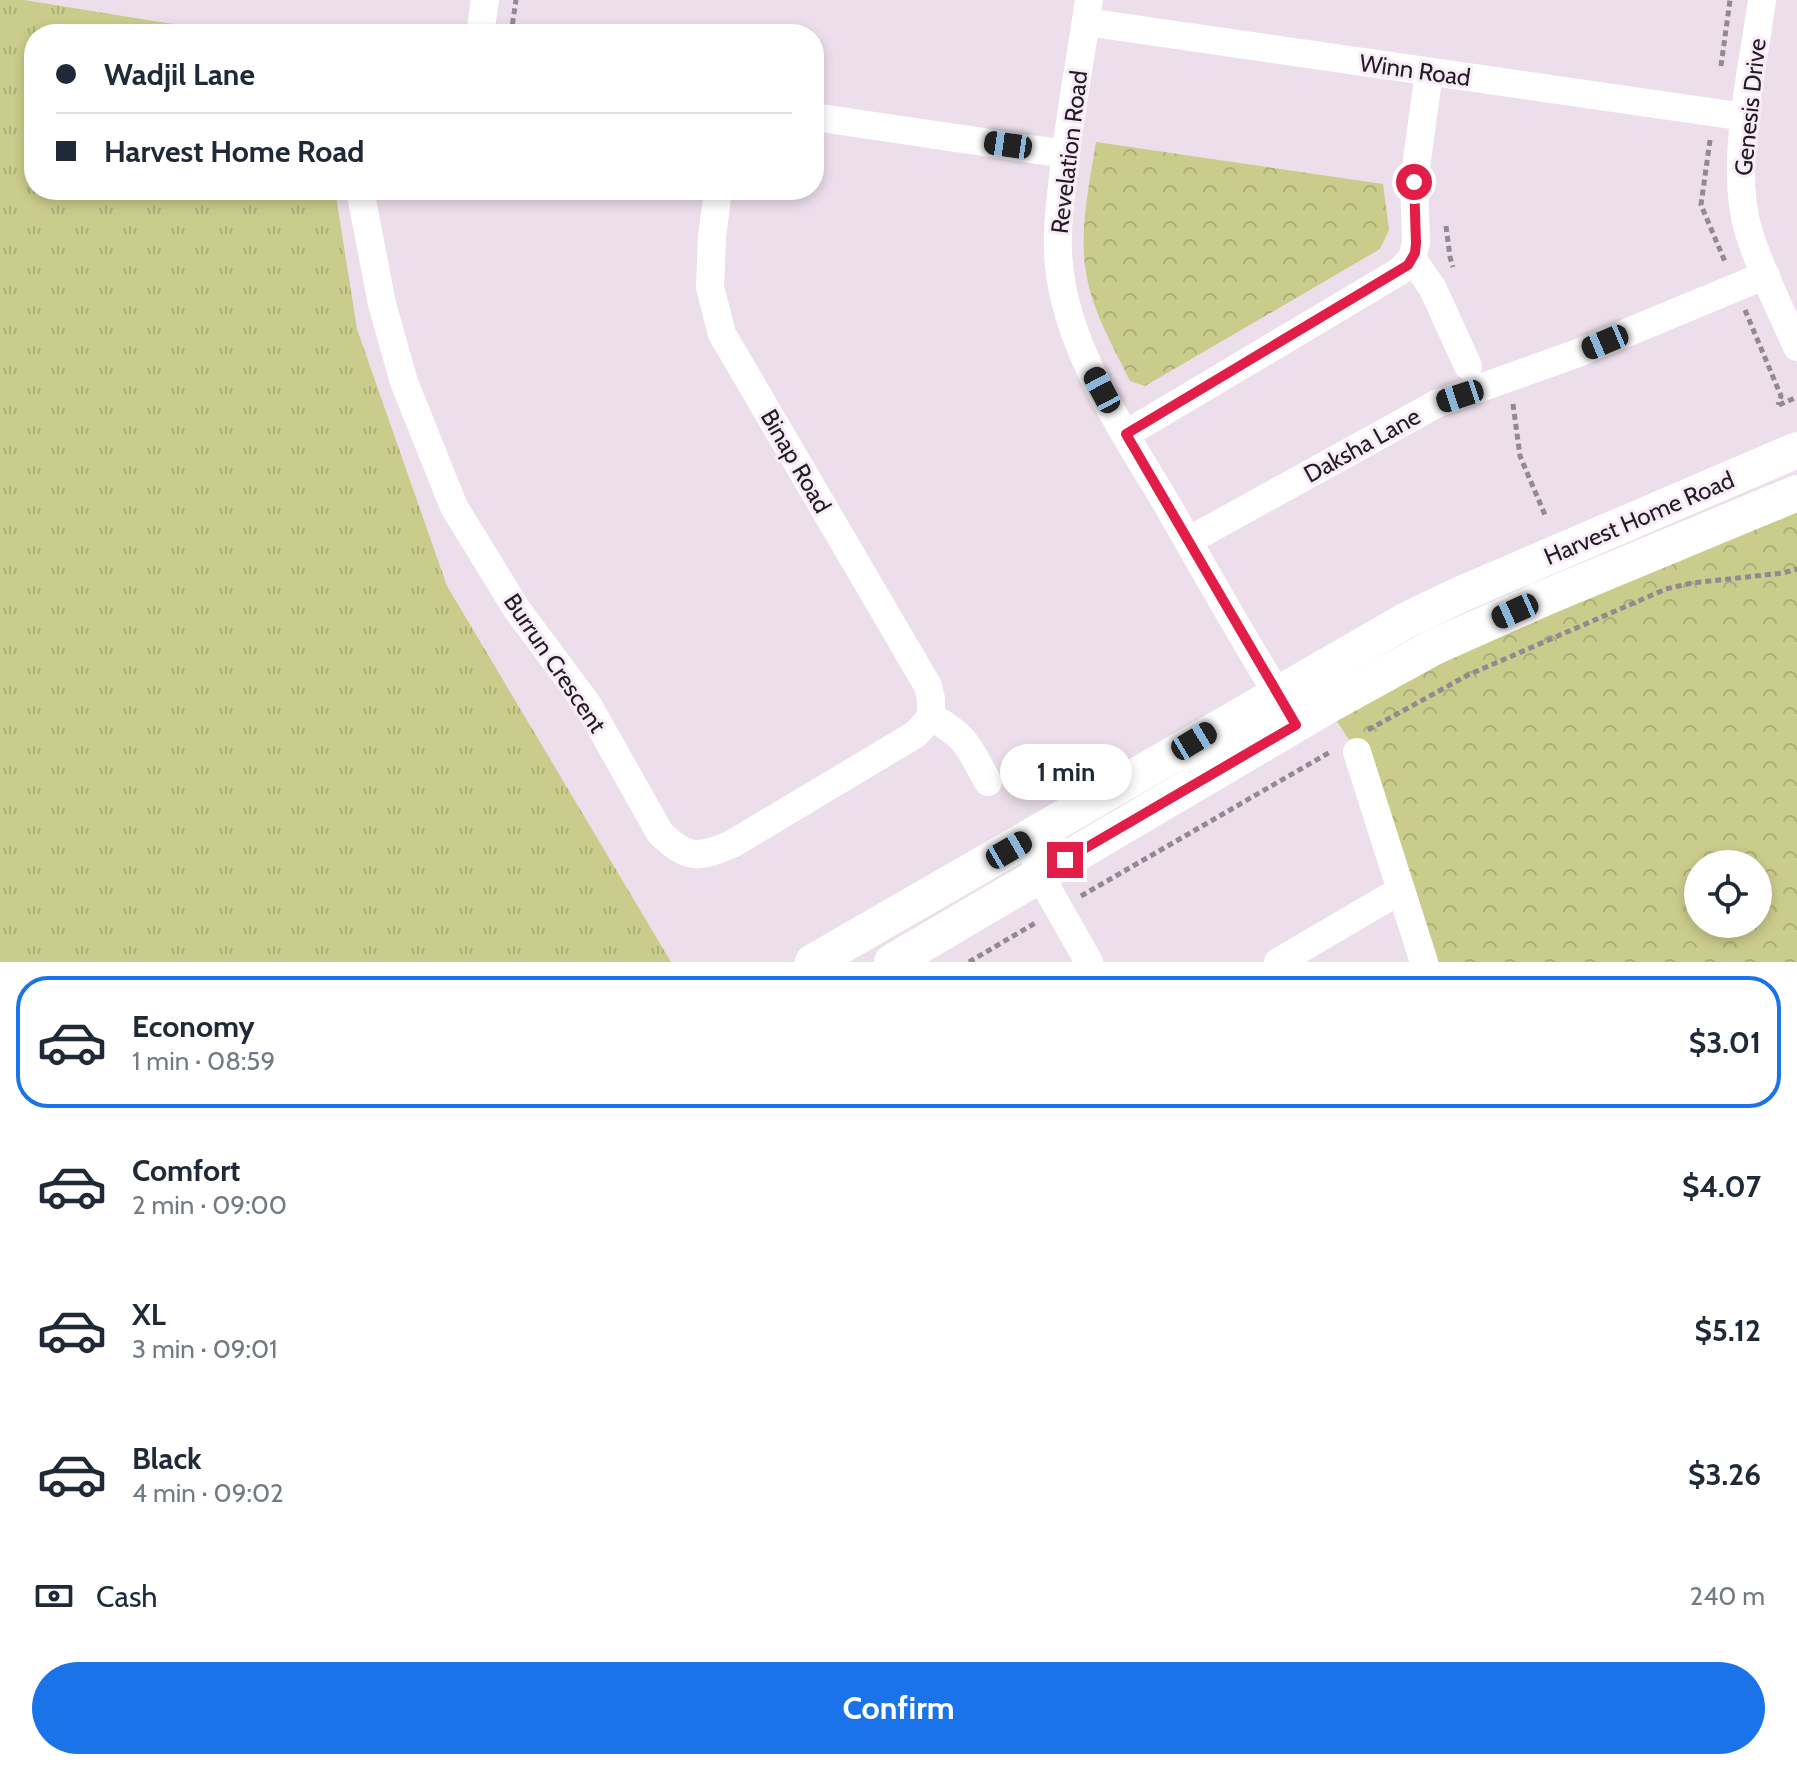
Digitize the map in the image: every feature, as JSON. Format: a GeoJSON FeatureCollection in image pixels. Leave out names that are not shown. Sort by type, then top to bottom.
{"type":"FeatureCollection","features":[{"type":"Feature","properties":{"kind":"street"},"geometry":{"type":"LineString","coordinates":[[481,24],[485,0]]}},
{"type":"Feature","properties":{"kind":"street","name":"Genesis Drive"},"geometry":{"type":"LineString","coordinates":[[1762,0],[1745,117],[1740,171],[1743,205],[1749,233],[1766,275],[1787,297],[1797,347]]}},
{"type":"Feature","properties":{"kind":"street","name":"Winn Road"},"geometry":{"type":"LineString","coordinates":[[1088,11],[1429,72],[1745,117]]}},
{"type":"Feature","properties":{"kind":"street","name":"Revelation Road"},"geometry":{"type":"LineString","coordinates":[[1088,11],[1065,154],[1058,227],[1058,264],[1072,327],[1090,368],[1126,434],[1296,725]]}},
{"type":"Feature","properties":{"kind":"street"},"geometry":{"type":"LineString","coordinates":[[1126,434],[1400,271],[1412,258],[1416,243],[1414,182],[1429,72]]}},
{"type":"Feature","properties":{"kind":"street"},"geometry":{"type":"LineString","coordinates":[[824,118],[1065,154]]}},
{"type":"Feature","properties":{"kind":"street","name":"Burrun Crescent"},"geometry":{"type":"LineString","coordinates":[[362,200],[380,292],[404,382],[454,507],[516,608],[588,705],[660,833],[677,850],[706,856],[732,844],[916,734],[931,717]]}},
{"type":"Feature","properties":{"kind":"street","name":"Binap Road"},"geometry":{"type":"LineString","coordinates":[[717,200],[710,287],[722,334],[928,686],[931,717]]}},
{"type":"Feature","properties":{"kind":"street"},"geometry":{"type":"LineString","coordinates":[[1412,258],[1433,289],[1468,366]]}},
{"type":"Feature","properties":{"kind":"street","name":"Daksha Lane"},"geometry":{"type":"LineString","coordinates":[[1188,541],[1438,403],[1503,381],[1766,275]]}},
{"type":"Feature","properties":{"kind":"street","name":"Harvest Home Road"},"geometry":{"type":"LineString","coordinates":[[813,962],[1405,621],[1797,450]]}},
{"type":"Feature","properties":{"kind":"street","name":"Harvest Home Road"},"geometry":{"type":"LineString","coordinates":[[892,962],[1434,647],[1797,493]]}},
{"type":"Feature","properties":{"kind":"street"},"geometry":{"type":"LineString","coordinates":[[931,717],[954,729],[988,782]]}},
{"type":"Feature","properties":{"kind":"street"},"geometry":{"type":"LineString","coordinates":[[1353,744],[1424,962]]}},
{"type":"Feature","properties":{"kind":"street"},"geometry":{"type":"LineString","coordinates":[[1029,838],[1039,874],[1089,962]]}},
{"type":"Feature","properties":{"kind":"street"},"geometry":{"type":"LineString","coordinates":[[1278,962],[1401,890]]}},
{"type":"Feature","properties":{"kind":"path"},"geometry":{"type":"LineString","coordinates":[[512,24],[516,0]]}},
{"type":"Feature","properties":{"kind":"path"},"geometry":{"type":"LineString","coordinates":[[1720,69],[1730,0]]}},
{"type":"Feature","properties":{"kind":"path"},"geometry":{"type":"LineString","coordinates":[[1695,140],[1710,143]]}},
{"type":"Feature","properties":{"kind":"path"},"geometry":{"type":"LineString","coordinates":[[1445,218],[1450,257],[1456,272]]}},
{"type":"Feature","properties":{"kind":"path"},"geometry":{"type":"LineString","coordinates":[[1503,381],[1516,411],[1520,456],[1545,515]]}},
{"type":"Feature","properties":{"kind":"path"},"geometry":{"type":"LineString","coordinates":[[1778,405],[1797,397]]}},
{"type":"Feature","properties":{"kind":"path"},"geometry":{"type":"LineString","coordinates":[[969,962],[1353,744],[1468,675],[1666,589],[1797,569]]}},
{"type":"Feature","properties":{"kind":"green space"},"geometry":{"type":"Polygon","coordinates":[[[0,0],[24,0],[172,24],[24,24],[24,200],[337,200],[357,329],[447,586],[671,962],[0,962],[0,0]]]}},
{"type":"Feature","properties":{"kind":"green space"},"geometry":{"type":"Polygon","coordinates":[[[1096,142],[1383,184],[1389,230],[1380,249],[1145,386],[1130,381],[1099,318],[1087,278],[1084,227],[1096,142]]]}},
{"type":"Feature","properties":{"kind":"green space"},"geometry":{"type":"Polygon","coordinates":[[[1797,493],[1797,962],[1424,962],[1357,752],[1327,706],[1797,493]]]}},
{"type":"Feature","properties":{"kind":"route"},"geometry":{"type":"LineString","coordinates":[[1065,860],[1296,725],[1126,434],[1408,265],[1415,253],[1416,243],[1414,182]]}}]}
